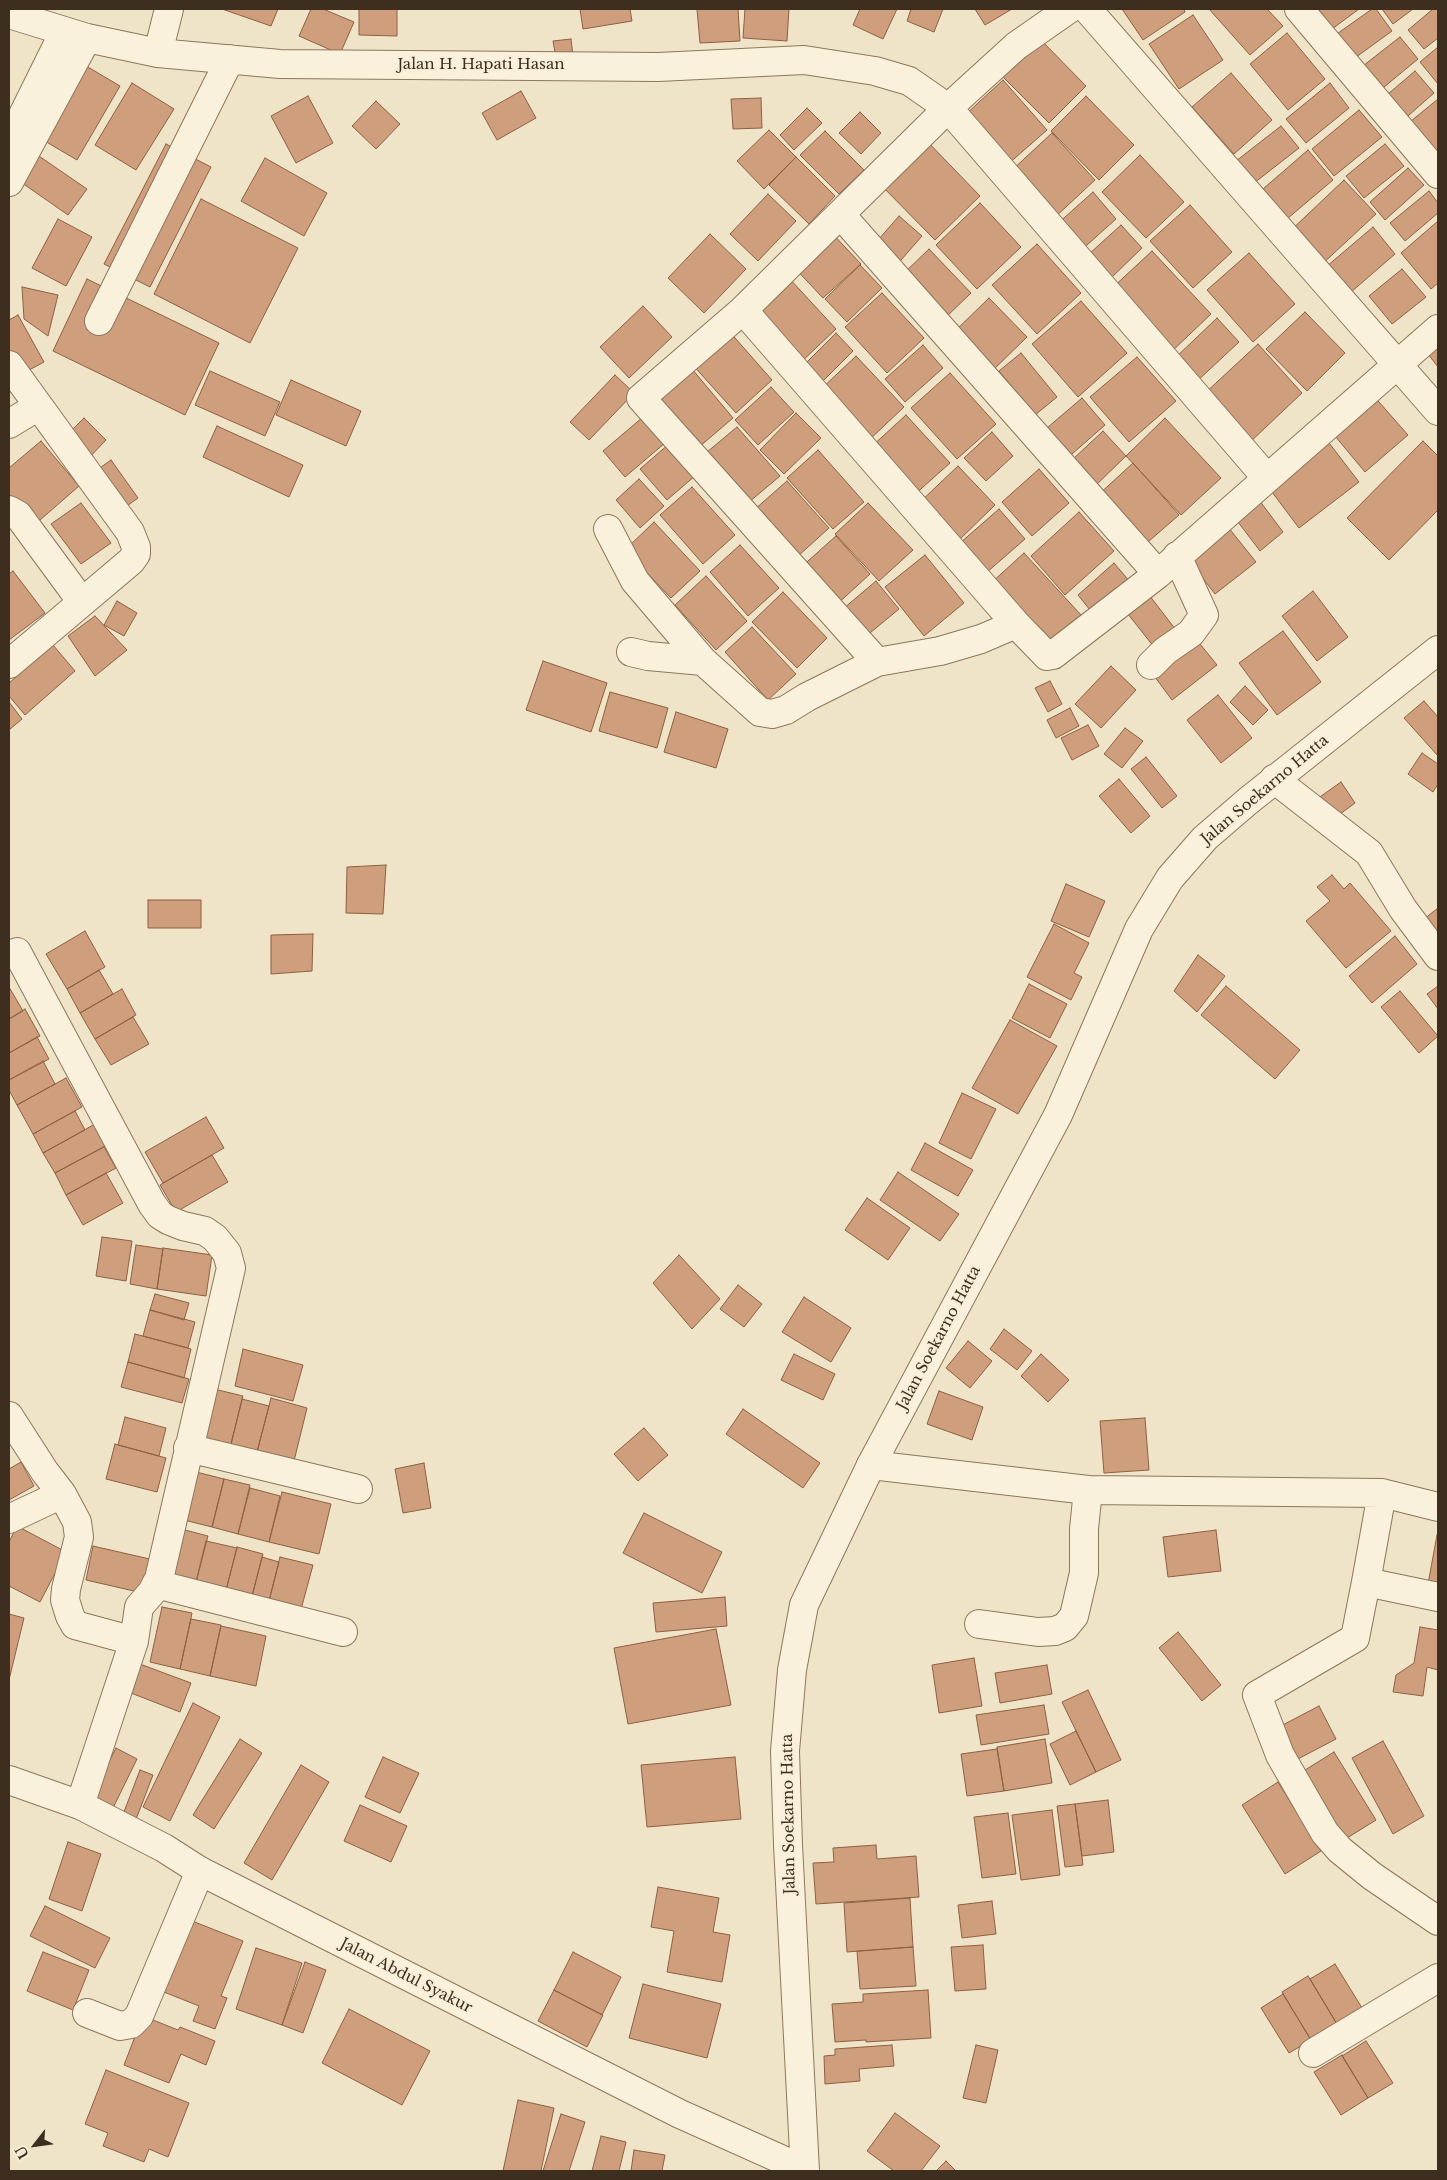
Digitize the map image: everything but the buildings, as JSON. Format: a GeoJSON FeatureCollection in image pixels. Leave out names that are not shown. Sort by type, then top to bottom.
{"type":"FeatureCollection","features":[{"type":"Feature","properties":{"kind":"street"},"geometry":{"type":"LineString","coordinates":[[158,52],[169,9]]}},
{"type":"Feature","properties":{"kind":"street"},"geometry":{"type":"LineString","coordinates":[[877,662],[641,398],[743,310],[842,215],[948,108],[1016,46],[1069,9]]}},
{"type":"Feature","properties":{"kind":"street"},"geometry":{"type":"LineString","coordinates":[[1087,9],[1438,411]]}},
{"type":"Feature","properties":{"kind":"street"},"geometry":{"type":"LineString","coordinates":[[1299,9],[1438,174]]}},
{"type":"Feature","properties":{"kind":"street","name":"Jalan H. Hapati Hasan"},"geometry":{"type":"LineString","coordinates":[[9,14],[76,35],[158,52],[280,64],[658,67],[804,60],[875,71],[909,81],[948,108],[1266,478]]}},
{"type":"Feature","properties":{"kind":"street"},"geometry":{"type":"LineString","coordinates":[[9,143],[76,35]]}},
{"type":"Feature","properties":{"kind":"street"},"geometry":{"type":"LineString","coordinates":[[9,182],[76,35]]}},
{"type":"Feature","properties":{"kind":"street"},"geometry":{"type":"LineString","coordinates":[[99,322],[230,59]]}},
{"type":"Feature","properties":{"kind":"street"},"geometry":{"type":"LineString","coordinates":[[842,215],[1167,565],[1204,615],[1191,633],[1165,651],[1151,665]]}},
{"type":"Feature","properties":{"kind":"street"},"geometry":{"type":"LineString","coordinates":[[743,310],[1016,624],[1044,655],[1050,656],[1167,565],[1438,329]]}},
{"type":"Feature","properties":{"kind":"street"},"geometry":{"type":"LineString","coordinates":[[9,365],[130,532],[136,548],[136,554],[131,561],[9,664]]}},
{"type":"Feature","properties":{"kind":"street"},"geometry":{"type":"LineString","coordinates":[[9,424],[37,406]]}},
{"type":"Feature","properties":{"kind":"street"},"geometry":{"type":"LineString","coordinates":[[9,510],[18,515],[82,602]]}},
{"type":"Feature","properties":{"kind":"street"},"geometry":{"type":"LineString","coordinates":[[608,529],[635,581],[703,661],[751,706],[760,712],[772,714],[786,710],[807,697],[877,662],[940,651],[981,639],[1016,624]]}},
{"type":"Feature","properties":{"kind":"street","name":"Jalan Soekarno Hatta"},"geometry":{"type":"LineString","coordinates":[[805,2171],[785,1751],[792,1670],[804,1605],[871,1465],[1058,1114],[1139,929],[1170,878],[1204,838],[1438,650]]}},
{"type":"Feature","properties":{"kind":"street"},"geometry":{"type":"LineString","coordinates":[[632,652],[648,656],[703,661]]}},
{"type":"Feature","properties":{"kind":"street"},"geometry":{"type":"LineString","coordinates":[[1274,780],[1369,853],[1403,909],[1438,956]]}},
{"type":"Feature","properties":{"kind":"street"},"geometry":{"type":"LineString","coordinates":[[17,952],[152,1204],[160,1215],[168,1220],[205,1231],[215,1238],[222,1245],[230,1260],[231,1268],[156,1584],[152,1592],[139,1607],[134,1642],[80,1805]]}},
{"type":"Feature","properties":{"kind":"street"},"geometry":{"type":"LineString","coordinates":[[9,1416],[45,1472],[62,1494],[76,1522],[79,1537],[65,1600],[70,1616],[75,1625],[134,1642]]}},
{"type":"Feature","properties":{"kind":"street"},"geometry":{"type":"LineString","coordinates":[[188,1448],[358,1489]]}},
{"type":"Feature","properties":{"kind":"street"},"geometry":{"type":"LineString","coordinates":[[871,1465],[1088,1490],[1382,1493],[1438,1507]]}},
{"type":"Feature","properties":{"kind":"street"},"geometry":{"type":"LineString","coordinates":[[979,1624],[1046,1632],[1065,1627],[1074,1616],[1084,1573],[1084,1529],[1088,1490]]}},
{"type":"Feature","properties":{"kind":"street"},"geometry":{"type":"LineString","coordinates":[[1382,1493],[1355,1638],[1257,1695],[1280,1755],[1325,1833],[1340,1850],[1372,1876],[1438,1921]]}},
{"type":"Feature","properties":{"kind":"street"},"geometry":{"type":"LineString","coordinates":[[9,1519],[62,1494]]}},
{"type":"Feature","properties":{"kind":"street"},"geometry":{"type":"LineString","coordinates":[[1366,1582],[1438,1597]]}},
{"type":"Feature","properties":{"kind":"street"},"geometry":{"type":"LineString","coordinates":[[156,1584],[343,1632]]}},
{"type":"Feature","properties":{"kind":"street","name":"Jalan Abdul Syakur"},"geometry":{"type":"LineString","coordinates":[[9,1780],[80,1805],[164,1848],[200,1871],[680,2114],[805,2171]]}},
{"type":"Feature","properties":{"kind":"street"},"geometry":{"type":"LineString","coordinates":[[87,2013],[120,2026],[132,2024],[139,2016],[200,1871]]}},
{"type":"Feature","properties":{"kind":"street"},"geometry":{"type":"LineString","coordinates":[[1313,2053],[1438,1978]]}}]}
